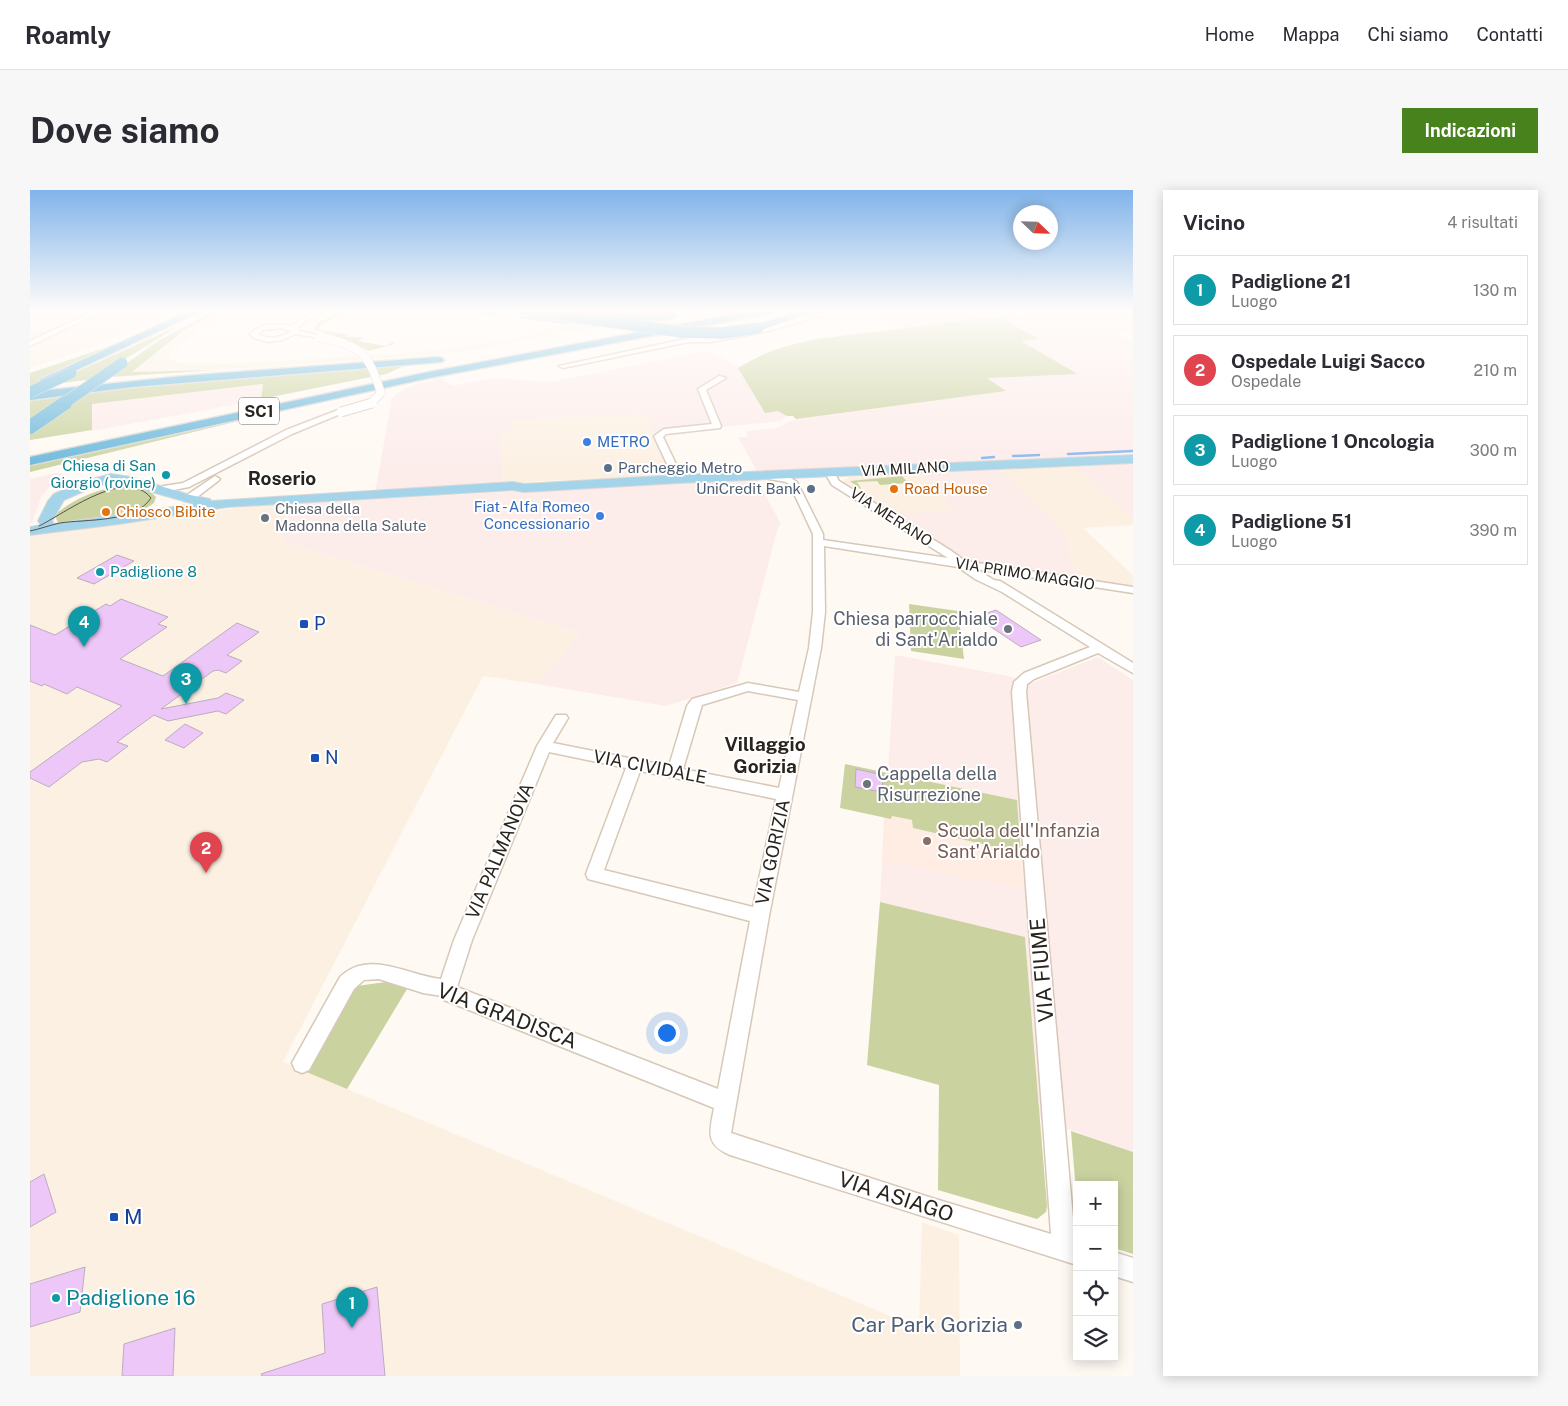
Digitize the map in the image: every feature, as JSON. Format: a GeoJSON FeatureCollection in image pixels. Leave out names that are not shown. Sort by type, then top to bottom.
{"type":"FeatureCollection","features":[{"type":"Feature","properties":{"kind":"highway"},"geometry":{"type":"LineString","coordinates":[[30,390],[71,365]]}},
{"type":"Feature","properties":{"kind":"highway"},"geometry":{"type":"LineString","coordinates":[[64,369],[73,365]]}},
{"type":"Feature","properties":{"kind":"highway"},"geometry":{"type":"LineString","coordinates":[[30,427],[118,365]]}},
{"type":"Feature","properties":{"kind":"highway","name":"SC1"},"geometry":{"type":"LineString","coordinates":[[30,390],[146,376],[358,365]]}},
{"type":"Feature","properties":{"kind":"highway"},"geometry":{"type":"LineString","coordinates":[[30,396],[164,380],[372,365]]}},
{"type":"Feature","properties":{"kind":"highway","name":"SC1"},"geometry":{"type":"LineString","coordinates":[[30,461],[395,382],[481,365]]}},
{"type":"Feature","properties":{"kind":"highway"},"geometry":{"type":"LineString","coordinates":[[30,474],[482,365]]}},
{"type":"Feature","properties":{"kind":"main road","name":"VIA MILANO"},"geometry":{"type":"LineString","coordinates":[[227,503],[513,486],[522,488],[533,484],[562,487],[678,479],[804,474],[838,482],[857,472],[1133,459]]}},
{"type":"Feature","properties":{"kind":"main road"},"geometry":{"type":"LineString","coordinates":[[30,531],[48,524],[67,503],[103,487],[124,484],[152,489],[188,499],[227,503]]}},
{"type":"Feature","properties":{"kind":"main road"},"geometry":{"type":"LineString","coordinates":[[119,520],[140,515],[154,506],[160,500],[152,489]]}},
{"type":"Feature","properties":{"kind":"main road"},"geometry":{"type":"LineString","coordinates":[[154,514],[174,508],[188,499]]}},
{"type":"Feature","properties":{"kind":"main road"},"geometry":{"type":"LineString","coordinates":[[30,526],[119,520],[227,503]]}},
{"type":"Feature","properties":{"kind":"street"},"geometry":{"type":"LineString","coordinates":[[186,485],[282,435],[376,400],[381,394],[372,365]]}},
{"type":"Feature","properties":{"kind":"street"},"geometry":{"type":"LineString","coordinates":[[678,479],[658,436],[664,432],[717,426],[702,390],[722,378]]}},
{"type":"Feature","properties":{"kind":"street"},"geometry":{"type":"LineString","coordinates":[[188,499],[257,452],[341,412]]}},
{"type":"Feature","properties":{"kind":"street","name":"VIA GORIZIA"},"geometry":{"type":"LineString","coordinates":[[720,1134],[760,916],[815,648],[819,612],[818,534],[794,484],[788,480],[767,476]]}},
{"type":"Feature","properties":{"kind":"street"},"geometry":{"type":"LineString","coordinates":[[152,489],[186,485],[204,479],[214,480]]}},
{"type":"Feature","properties":{"kind":"street","name":"VIA MERANO"},"geometry":{"type":"LineString","coordinates":[[838,482],[963,564]]}},
{"type":"Feature","properties":{"kind":"street","name":"VIA PRIMO MAGGIO"},"geometry":{"type":"LineString","coordinates":[[818,542],[1133,590]]}},
{"type":"Feature","properties":{"kind":"street","name":"VIA PRIMO MAGGIO"},"geometry":{"type":"LineString","coordinates":[[917,558],[979,577]]}},
{"type":"Feature","properties":{"kind":"street"},"geometry":{"type":"LineString","coordinates":[[963,564],[979,577],[1004,589]]}},
{"type":"Feature","properties":{"kind":"street"},"geometry":{"type":"LineString","coordinates":[[963,564],[981,572],[1004,589],[1133,669]]}},
{"type":"Feature","properties":{"kind":"street","name":"VIA FIUME"},"geometry":{"type":"LineString","coordinates":[[1071,1251],[1019,692],[1021,682],[1029,676],[1099,648]]}},
{"type":"Feature","properties":{"kind":"street"},"geometry":{"type":"LineString","coordinates":[[675,772],[694,706],[697,702],[745,687],[805,697]]}},
{"type":"Feature","properties":{"kind":"street","name":"VIA PALMANOVA"},"geometry":{"type":"LineString","coordinates":[[447,988],[463,940],[544,746],[561,718]]}},
{"type":"Feature","properties":{"kind":"street","name":"VIA CIVIDALE"},"geometry":{"type":"LineString","coordinates":[[544,746],[785,795]]}},
{"type":"Feature","properties":{"kind":"street"},"geometry":{"type":"LineString","coordinates":[[635,764],[594,874],[760,916]]}},
{"type":"Feature","properties":{"kind":"street","name":"VIA GRADISCA"},"geometry":{"type":"LineString","coordinates":[[302,1063],[347,983],[361,972],[379,971],[423,984],[447,988],[451,994],[725,1102]]}},
{"type":"Feature","properties":{"kind":"street","name":"VIA ASIAGO"},"geometry":{"type":"LineString","coordinates":[[720,1134],[723,1140],[730,1144],[932,1209],[1071,1251]]}},
{"type":"Feature","properties":{"kind":"street"},"geometry":{"type":"LineString","coordinates":[[1118,1265],[1133,1270]]}},
{"type":"Feature","properties":{"kind":"shaded area"},"geometry":{"type":"Polygon","coordinates":[[[140,365],[287,365],[266,367],[131,373],[140,365]]]}},
{"type":"Feature","properties":{"kind":"shaded area"},"geometry":{"type":"Polygon","coordinates":[[[634,365],[736,365],[765,413],[778,411],[787,416],[780,421],[665,433],[653,432],[646,414],[511,420],[511,432],[500,433],[503,485],[375,493],[392,398],[405,388],[441,378],[452,386],[492,378],[550,382],[634,365]]]}},
{"type":"Feature","properties":{"kind":"shaded area"},"geometry":{"type":"Polygon","coordinates":[[[1063,365],[1133,365],[1133,453],[954,466],[759,475],[738,437],[747,437],[747,431],[776,428],[796,419],[1005,391],[986,378],[1077,373],[1063,365]]]}},
{"type":"Feature","properties":{"kind":"shaded area"},"geometry":{"type":"Polygon","coordinates":[[[264,384],[260,400],[92,431],[92,404],[264,384]]]}},
{"type":"Feature","properties":{"kind":"shaded area"},"geometry":{"type":"Polygon","coordinates":[[[646,414],[653,431],[661,433],[677,479],[658,477],[541,481],[503,485],[500,433],[511,432],[510,420],[646,414]]]}},
{"type":"Feature","properties":{"kind":"shaded area"},"geometry":{"type":"Polygon","coordinates":[[[1133,459],[1133,518],[1069,462],[1133,459]]]}},
{"type":"Feature","properties":{"kind":"shaded area"},"geometry":{"type":"Polygon","coordinates":[[[1069,462],[1133,518],[1133,525],[1083,528],[1133,575],[1133,589],[1075,581],[1066,533],[996,466],[1069,462]]]}},
{"type":"Feature","properties":{"kind":"shaded area"},"geometry":{"type":"Polygon","coordinates":[[[996,466],[1066,533],[1075,581],[964,563],[888,515],[955,510],[920,469],[996,466]]]}},
{"type":"Feature","properties":{"kind":"shaded area"},"geometry":{"type":"Polygon","coordinates":[[[920,469],[955,510],[888,515],[849,489],[844,483],[844,480],[858,472],[920,469]]]}},
{"type":"Feature","properties":{"kind":"shaded area"},"geometry":{"type":"Polygon","coordinates":[[[56,473],[63,474],[41,497],[32,523],[30,523],[30,479],[56,473]]]}},
{"type":"Feature","properties":{"kind":"shaded area"},"geometry":{"type":"Polygon","coordinates":[[[756,478],[781,524],[778,527],[737,683],[666,706],[537,684],[580,633],[281,541],[291,504],[756,478]]]}},
{"type":"Feature","properties":{"kind":"shaded area"},"geometry":{"type":"Polygon","coordinates":[[[291,504],[281,541],[580,633],[537,684],[483,676],[283,1062],[919,1328],[922,1222],[959,1235],[960,1376],[30,1376],[30,536],[250,506],[291,504]]]}},
{"type":"Feature","properties":{"kind":"shaded area"},"geometry":{"type":"Polygon","coordinates":[[[895,655],[1009,676],[1032,683],[1098,657],[1133,680],[1133,1152],[1040,1119],[1025,937],[880,902],[882,860],[1025,890],[1017,800],[888,773],[895,655]]]}},
{"type":"Feature","properties":{"kind":"shaded area","name":"Scuola dell'Infanzia Sant'Arialdo"},"geometry":{"type":"Polygon","coordinates":[[[891,816],[913,820],[913,828],[1021,853],[1025,890],[882,860],[884,817],[891,819],[891,816]]]}},
{"type":"Feature","properties":{"kind":"green space"},"geometry":{"type":"Polygon","coordinates":[[[53,365],[73,365],[61,371],[74,373],[91,365],[140,365],[132,372],[219,370],[110,377],[30,387],[30,373],[53,365]]]}},
{"type":"Feature","properties":{"kind":"green space"},"geometry":{"type":"Polygon","coordinates":[[[743,365],[1063,365],[1078,374],[987,378],[1006,391],[796,419],[793,416],[787,416],[778,411],[765,413],[738,368],[743,365]]]}},
{"type":"Feature","properties":{"kind":"green space"},"geometry":{"type":"Polygon","coordinates":[[[404,366],[386,374],[261,399],[263,384],[92,404],[92,430],[30,440],[30,398],[198,379],[404,366]]]}},
{"type":"Feature","properties":{"kind":"green space"},"geometry":{"type":"Polygon","coordinates":[[[316,402],[30,472],[30,464],[316,402]]]}},
{"type":"Feature","properties":{"kind":"green space"},"geometry":{"type":"Polygon","coordinates":[[[902,476],[908,483],[880,485],[877,481],[857,482],[862,490],[850,481],[902,476]]]}},
{"type":"Feature","properties":{"kind":"green space"},"geometry":{"type":"Polygon","coordinates":[[[131,486],[150,491],[156,497],[154,503],[137,514],[59,526],[55,515],[80,498],[101,490],[131,486]]]}},
{"type":"Feature","properties":{"kind":"green space"},"geometry":{"type":"Polygon","coordinates":[[[909,604],[958,611],[964,659],[911,651],[909,604]]]}},
{"type":"Feature","properties":{"kind":"green space"},"geometry":{"type":"Polygon","coordinates":[[[845,764],[1017,800],[1021,853],[913,828],[912,820],[892,816],[891,819],[840,808],[845,764]]]}},
{"type":"Feature","properties":{"kind":"green space"},"geometry":{"type":"Polygon","coordinates":[[[880,902],[1025,937],[1047,1206],[1046,1212],[1037,1219],[938,1190],[939,1085],[867,1065],[880,902]]]}},
{"type":"Feature","properties":{"kind":"green space"},"geometry":{"type":"Polygon","coordinates":[[[386,982],[407,989],[347,1089],[304,1071],[349,987],[386,982]]]}},
{"type":"Feature","properties":{"kind":"green space"},"geometry":{"type":"Polygon","coordinates":[[[1071,1131],[1133,1152],[1133,1254],[1118,1249],[1118,1181],[1075,1181],[1071,1131]]]}},
{"type":"Feature","properties":{"kind":"building","name":"Padiglione 8"},"geometry":{"type":"Polygon","coordinates":[[[117,555],[134,561],[94,584],[77,578],[117,555]]]}},
{"type":"Feature","properties":{"kind":"building"},"geometry":{"type":"Polygon","coordinates":[[[121,599],[168,617],[158,624],[167,627],[120,659],[163,676],[237,623],[259,632],[227,655],[242,661],[226,673],[218,670],[213,671],[161,709],[218,698],[226,693],[244,700],[226,714],[218,711],[168,721],[154,715],[117,742],[128,746],[107,762],[99,759],[82,762],[49,787],[30,778],[30,772],[122,706],[77,687],[67,694],[44,684],[42,686],[30,681],[30,625],[55,635],[106,604],[110,606],[121,599]]]}},
{"type":"Feature","properties":{"kind":"building","name":"Chiesa parrocchiale di Sant'Arialdo"},"geometry":{"type":"Polygon","coordinates":[[[996,610],[1041,640],[1021,647],[976,617],[996,610]]]}},
{"type":"Feature","properties":{"kind":"building"},"geometry":{"type":"Polygon","coordinates":[[[185,724],[203,733],[184,748],[165,740],[185,724]]]}},
{"type":"Feature","properties":{"kind":"building"},"geometry":{"type":"Polygon","coordinates":[[[856,769],[883,775],[882,792],[855,787],[856,769]]]}},
{"type":"Feature","properties":{"kind":"building"},"geometry":{"type":"Polygon","coordinates":[[[44,1174],[56,1212],[30,1227],[30,1182],[44,1174]]]}},
{"type":"Feature","properties":{"kind":"building","name":"Padiglione 16"},"geometry":{"type":"Polygon","coordinates":[[[85,1267],[80,1312],[30,1327],[30,1284],[85,1267]]]}},
{"type":"Feature","properties":{"kind":"building"},"geometry":{"type":"Polygon","coordinates":[[[377,1287],[385,1376],[262,1376],[261,1374],[325,1353],[322,1304],[377,1287]]]}},
{"type":"Feature","properties":{"kind":"building"},"geometry":{"type":"Polygon","coordinates":[[[175,1328],[173,1376],[122,1376],[124,1344],[175,1328]]]}},
{"type":"Feature","properties":{"kind":"waterway"},"geometry":{"type":"LineString","coordinates":[[1068,454],[1133,451]]}},
{"type":"Feature","properties":{"kind":"waterway"},"geometry":{"type":"LineString","coordinates":[[1013,456],[1039,455]]}},
{"type":"Feature","properties":{"kind":"waterway"},"geometry":{"type":"LineString","coordinates":[[982,458],[994,457]]}},
{"type":"Feature","properties":{"kind":"tram line"},"geometry":{"type":"LineString","coordinates":[[30,531],[60,523],[122,516],[144,506],[151,498],[140,490],[126,487],[111,490],[79,503],[39,526]]}},
{"type":"Feature","properties":{"kind":"place","name":"METRO"},"geometry":{"type":"Point","coordinates":[587,442]}},
{"type":"Feature","properties":{"kind":"place","name":"Parcheggio Metro"},"geometry":{"type":"Point","coordinates":[608,468]}},
{"type":"Feature","properties":{"kind":"place","name":"Chiesa di San Giorgio (rovine)"},"geometry":{"type":"Point","coordinates":[166,475]}},
{"type":"Feature","properties":{"kind":"place","name":"UniCredit Bank"},"geometry":{"type":"Point","coordinates":[811,489]}},
{"type":"Feature","properties":{"kind":"place","name":"Road House"},"geometry":{"type":"Point","coordinates":[894,489]}},
{"type":"Feature","properties":{"kind":"place","name":"Chiosco Bibite"},"geometry":{"type":"Point","coordinates":[106,512]}},
{"type":"Feature","properties":{"kind":"place","name":"Fiat - Alfa Romeo Concessionario"},"geometry":{"type":"Point","coordinates":[600,516]}},
{"type":"Feature","properties":{"kind":"place","name":"Chiesa della Madonna della Salute"},"geometry":{"type":"Point","coordinates":[265,518]}},
{"type":"Feature","properties":{"kind":"place","name":"Padiglione 8"},"geometry":{"type":"Point","coordinates":[100,572]}},
{"type":"Feature","properties":{"kind":"place","name":"P"},"geometry":{"type":"Point","coordinates":[304,624]}},
{"type":"Feature","properties":{"kind":"place","name":"Chiesa parrocchiale di Sant'Arialdo"},"geometry":{"type":"Point","coordinates":[1008,629]}},
{"type":"Feature","properties":{"kind":"place","name":"Padiglione 51"},"geometry":{"type":"Point","coordinates":[84,647]}},
{"type":"Feature","properties":{"kind":"place","name":"Padiglione 1 Oncologia"},"geometry":{"type":"Point","coordinates":[186,704]}},
{"type":"Feature","properties":{"kind":"place","name":"N"},"geometry":{"type":"Point","coordinates":[315,758]}},
{"type":"Feature","properties":{"kind":"place","name":"Cappella della Risurrezione"},"geometry":{"type":"Point","coordinates":[867,784]}},
{"type":"Feature","properties":{"kind":"place","name":"Scuola dell'Infanzia Sant'Arialdo"},"geometry":{"type":"Point","coordinates":[927,841]}},
{"type":"Feature","properties":{"kind":"place","name":"Ospedale Luigi Sacco"},"geometry":{"type":"Point","coordinates":[206,873]}},
{"type":"Feature","properties":{"kind":"place","name":"M"},"geometry":{"type":"Point","coordinates":[114,1217]}},
{"type":"Feature","properties":{"kind":"place","name":"Padiglione 16"},"geometry":{"type":"Point","coordinates":[56,1298]}},
{"type":"Feature","properties":{"kind":"place","name":"Car Park Gorizia"},"geometry":{"type":"Point","coordinates":[1018,1325]}},
{"type":"Feature","properties":{"kind":"place","name":"Padiglione 21"},"geometry":{"type":"Point","coordinates":[352,1328]}},
{"type":"Feature","properties":{"kind":"district","name":"Roserio"},"geometry":{"type":"Point","coordinates":[282,478]}},
{"type":"Feature","properties":{"kind":"district","name":"Villaggio Gorizia"},"geometry":{"type":"Point","coordinates":[765,755]}}]}
